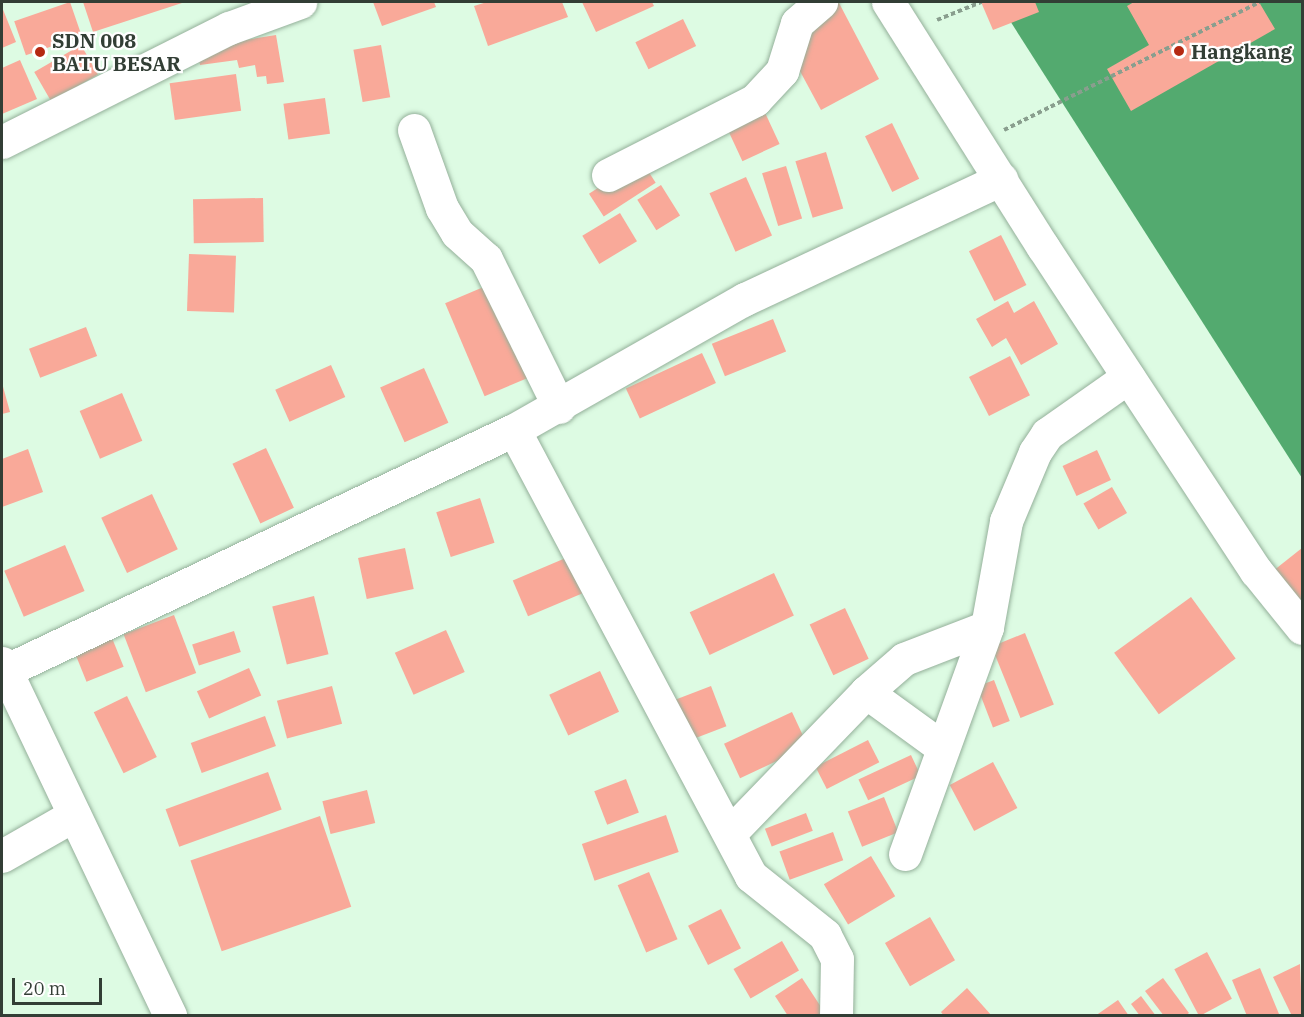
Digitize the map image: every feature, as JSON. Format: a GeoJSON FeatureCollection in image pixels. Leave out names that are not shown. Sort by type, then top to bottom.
{"type":"FeatureCollection","features":[{"type":"Feature","properties":{"kind":"street"},"geometry":{"type":"LineString","coordinates":[[2,142],[167,57],[300,2]]}},
{"type":"Feature","properties":{"kind":"street"},"geometry":{"type":"LineString","coordinates":[[608,175],[755,100],[782,71],[797,23],[821,2]]}},
{"type":"Feature","properties":{"kind":"street"},"geometry":{"type":"LineString","coordinates":[[888,2],[1256,571],[1302,628]]}},
{"type":"Feature","properties":{"kind":"street"},"geometry":{"type":"LineString","coordinates":[[414,130],[442,208],[457,233],[486,259],[559,407]]}},
{"type":"Feature","properties":{"kind":"street"},"geometry":{"type":"LineString","coordinates":[[170,1016],[3,667],[514,430],[559,407],[745,299],[1001,179]]}},
{"type":"Feature","properties":{"kind":"street"},"geometry":{"type":"LineString","coordinates":[[905,854],[987,627],[1006,520],[1035,452],[1047,434],[1128,376]]}},
{"type":"Feature","properties":{"kind":"street"},"geometry":{"type":"LineString","coordinates":[[514,430],[751,876],[825,935],[837,959],[836,1016]]}},
{"type":"Feature","properties":{"kind":"street"},"geometry":{"type":"LineString","coordinates":[[730,833],[866,692],[904,658],[987,627]]}},
{"type":"Feature","properties":{"kind":"street"},"geometry":{"type":"LineString","coordinates":[[866,692],[943,748]]}},
{"type":"Feature","properties":{"kind":"street"},"geometry":{"type":"LineString","coordinates":[[2,856],[74,814]]}},
{"type":"Feature","properties":{"kind":"path"},"geometry":{"type":"LineString","coordinates":[[907,32],[981,2]]}},
{"type":"Feature","properties":{"kind":"path"},"geometry":{"type":"LineString","coordinates":[[979,142],[1260,2]]}},
{"type":"Feature","properties":{"kind":"shaded area"},"geometry":{"type":"Polygon","coordinates":[[[998,2],[1302,2],[1302,478],[998,2]]]}},
{"type":"Feature","properties":{"kind":"building"},"geometry":{"type":"Polygon","coordinates":[[[70,2],[82,36],[26,55],[14,21],[70,2]]]}},
{"type":"Feature","properties":{"kind":"building"},"geometry":{"type":"Polygon","coordinates":[[[83,2],[185,2],[93,32],[83,2]]]}},
{"type":"Feature","properties":{"kind":"building"},"geometry":{"type":"Polygon","coordinates":[[[373,2],[434,2],[436,7],[382,26],[373,2]]]}},
{"type":"Feature","properties":{"kind":"building"},"geometry":{"type":"Polygon","coordinates":[[[487,2],[562,2],[568,17],[488,46],[474,6],[487,2]]]}},
{"type":"Feature","properties":{"kind":"building"},"geometry":{"type":"Polygon","coordinates":[[[582,2],[652,2],[654,6],[596,32],[582,2]]]}},
{"type":"Feature","properties":{"kind":"building"},"geometry":{"type":"Polygon","coordinates":[[[981,2],[1035,2],[1039,12],[993,30],[981,2]]]}},
{"type":"Feature","properties":{"kind":"building"},"geometry":{"type":"Polygon","coordinates":[[[1134,2],[1259,2],[1275,29],[1131,111],[1107,69],[1149,45],[1127,6],[1134,2]]]}},
{"type":"Feature","properties":{"kind":"building"},"geometry":{"type":"Polygon","coordinates":[[[839,3],[879,79],[821,110],[788,49],[797,25],[839,3]]]}},
{"type":"Feature","properties":{"kind":"building"},"geometry":{"type":"Polygon","coordinates":[[[2,7],[16,42],[2,48],[2,7]]]}},
{"type":"Feature","properties":{"kind":"building"},"geometry":{"type":"Polygon","coordinates":[[[683,19],[696,46],[649,69],[635,42],[683,19]]]}},
{"type":"Feature","properties":{"kind":"building"},"geometry":{"type":"Polygon","coordinates":[[[276,35],[284,82],[267,84],[266,76],[257,77],[255,65],[239,68],[237,60],[200,65],[197,48],[276,35]]]}},
{"type":"Feature","properties":{"kind":"building"},"geometry":{"type":"Polygon","coordinates":[[[81,45],[98,74],[51,101],[34,72],[81,45]]]}},
{"type":"Feature","properties":{"kind":"building"},"geometry":{"type":"Polygon","coordinates":[[[381,45],[390,97],[363,102],[353,50],[381,45]]]}},
{"type":"Feature","properties":{"kind":"building"},"geometry":{"type":"Polygon","coordinates":[[[20,60],[37,99],[2,114],[2,68],[20,60]]]}},
{"type":"Feature","properties":{"kind":"building"},"geometry":{"type":"Polygon","coordinates":[[[236,74],[241,111],[175,120],[170,83],[236,74]]]}},
{"type":"Feature","properties":{"kind":"building"},"geometry":{"type":"Polygon","coordinates":[[[325,98],[330,134],[288,139],[283,104],[325,98]]]}},
{"type":"Feature","properties":{"kind":"building"},"geometry":{"type":"Polygon","coordinates":[[[761,104],[780,144],[742,161],[724,121],[761,104]]]}},
{"type":"Feature","properties":{"kind":"building"},"geometry":{"type":"Polygon","coordinates":[[[892,123],[919,179],[892,192],[865,136],[892,123]]]}},
{"type":"Feature","properties":{"kind":"building"},"geometry":{"type":"Polygon","coordinates":[[[826,152],[843,208],[813,218],[795,161],[826,152]]]}},
{"type":"Feature","properties":{"kind":"building"},"geometry":{"type":"Polygon","coordinates":[[[641,160],[656,183],[604,216],[589,194],[641,160]]]}},
{"type":"Feature","properties":{"kind":"building"},"geometry":{"type":"Polygon","coordinates":[[[786,166],[802,219],[778,226],[762,173],[786,166]]]}},
{"type":"Feature","properties":{"kind":"building"},"geometry":{"type":"Polygon","coordinates":[[[746,177],[772,235],[735,252],[709,193],[746,177]]]}},
{"type":"Feature","properties":{"kind":"building"},"geometry":{"type":"Polygon","coordinates":[[[661,185],[680,216],[656,230],[637,200],[661,185]]]}},
{"type":"Feature","properties":{"kind":"building"},"geometry":{"type":"Polygon","coordinates":[[[263,198],[264,242],[194,243],[193,199],[263,198]]]}},
{"type":"Feature","properties":{"kind":"building"},"geometry":{"type":"Polygon","coordinates":[[[620,213],[637,241],[599,264],[582,236],[620,213]]]}},
{"type":"Feature","properties":{"kind":"building"},"geometry":{"type":"Polygon","coordinates":[[[1001,235],[1026,285],[994,301],[969,251],[1001,235]]]}},
{"type":"Feature","properties":{"kind":"building"},"geometry":{"type":"Polygon","coordinates":[[[189,254],[236,256],[234,313],[187,311],[189,254]]]}},
{"type":"Feature","properties":{"kind":"building"},"geometry":{"type":"Polygon","coordinates":[[[493,283],[532,376],[485,396],[445,303],[493,283]]]}},
{"type":"Feature","properties":{"kind":"building"},"geometry":{"type":"Polygon","coordinates":[[[1008,301],[1014,313],[1034,301],[1058,344],[1021,365],[1006,338],[992,347],[976,319],[1008,301]]]}},
{"type":"Feature","properties":{"kind":"building"},"geometry":{"type":"Polygon","coordinates":[[[773,319],[786,351],[725,376],[712,344],[773,319]]]}},
{"type":"Feature","properties":{"kind":"building"},"geometry":{"type":"Polygon","coordinates":[[[86,327],[97,356],[40,378],[29,349],[86,327]]]}},
{"type":"Feature","properties":{"kind":"building"},"geometry":{"type":"Polygon","coordinates":[[[702,353],[716,383],[640,418],[626,388],[702,353]]]}},
{"type":"Feature","properties":{"kind":"building"},"geometry":{"type":"Polygon","coordinates":[[[1010,356],[1030,395],[989,416],[969,377],[1010,356]]]}},
{"type":"Feature","properties":{"kind":"building"},"geometry":{"type":"Polygon","coordinates":[[[331,365],[345,397],[290,422],[275,390],[331,365]]]}},
{"type":"Feature","properties":{"kind":"building"},"geometry":{"type":"Polygon","coordinates":[[[424,368],[448,423],[405,442],[380,388],[424,368]]]}},
{"type":"Feature","properties":{"kind":"building"},"geometry":{"type":"Polygon","coordinates":[[[2,383],[10,412],[2,414],[2,383]]]}},
{"type":"Feature","properties":{"kind":"building"},"geometry":{"type":"Polygon","coordinates":[[[122,393],[142,441],[100,459],[80,411],[122,393]]]}},
{"type":"Feature","properties":{"kind":"building"},"geometry":{"type":"Polygon","coordinates":[[[266,448],[294,508],[260,523],[232,464],[266,448]]]}},
{"type":"Feature","properties":{"kind":"building"},"geometry":{"type":"Polygon","coordinates":[[[28,449],[43,492],[2,507],[2,459],[28,449]]]}},
{"type":"Feature","properties":{"kind":"building"},"geometry":{"type":"Polygon","coordinates":[[[1097,450],[1111,480],[1077,496],[1063,466],[1097,450]]]}},
{"type":"Feature","properties":{"kind":"building"},"geometry":{"type":"Polygon","coordinates":[[[1112,487],[1127,513],[1098,529],[1083,504],[1112,487]]]}},
{"type":"Feature","properties":{"kind":"building"},"geometry":{"type":"Polygon","coordinates":[[[152,494],[178,549],[127,573],[101,518],[152,494]]]}},
{"type":"Feature","properties":{"kind":"building"},"geometry":{"type":"Polygon","coordinates":[[[480,498],[495,543],[451,557],[436,512],[480,498]]]}},
{"type":"Feature","properties":{"kind":"building"},"geometry":{"type":"Polygon","coordinates":[[[65,545],[85,591],[24,617],[4,571],[65,545]]]}},
{"type":"Feature","properties":{"kind":"building"},"geometry":{"type":"Polygon","coordinates":[[[405,548],[414,589],[367,599],[358,558],[405,548]]]}},
{"type":"Feature","properties":{"kind":"building"},"geometry":{"type":"Polygon","coordinates":[[[1302,548],[1302,607],[1273,571],[1302,548]]]}},
{"type":"Feature","properties":{"kind":"building"},"geometry":{"type":"Polygon","coordinates":[[[568,557],[583,593],[528,616],[513,580],[568,557]]]}},
{"type":"Feature","properties":{"kind":"building"},"geometry":{"type":"Polygon","coordinates":[[[774,573],[794,616],[710,655],[690,612],[774,573]]]}},
{"type":"Feature","properties":{"kind":"building"},"geometry":{"type":"Polygon","coordinates":[[[314,596],[329,654],[287,665],[272,606],[314,596]]]}},
{"type":"Feature","properties":{"kind":"building"},"geometry":{"type":"Polygon","coordinates":[[[1191,597],[1236,658],[1159,714],[1114,653],[1191,597]]]}},
{"type":"Feature","properties":{"kind":"building"},"geometry":{"type":"Polygon","coordinates":[[[845,608],[869,659],[833,675],[810,624],[845,608]]]}},
{"type":"Feature","properties":{"kind":"building"},"geometry":{"type":"Polygon","coordinates":[[[174,615],[196,673],[146,692],[124,634],[174,615]]]}},
{"type":"Feature","properties":{"kind":"building"},"geometry":{"type":"Polygon","coordinates":[[[446,630],[465,672],[414,695],[395,653],[446,630]]]}},
{"type":"Feature","properties":{"kind":"building"},"geometry":{"type":"Polygon","coordinates":[[[234,631],[241,652],[199,666],[192,645],[234,631]]]}},
{"type":"Feature","properties":{"kind":"building"},"geometry":{"type":"Polygon","coordinates":[[[1025,633],[1054,704],[1020,718],[992,646],[1025,633]]]}},
{"type":"Feature","properties":{"kind":"building"},"geometry":{"type":"Polygon","coordinates":[[[112,638],[124,667],[87,682],[75,653],[112,638]]]}},
{"type":"Feature","properties":{"kind":"building"},"geometry":{"type":"Polygon","coordinates":[[[249,668],[261,695],[209,719],[197,691],[249,668]]]}},
{"type":"Feature","properties":{"kind":"building"},"geometry":{"type":"Polygon","coordinates":[[[600,671],[619,712],[568,735],[549,695],[600,671]]]}},
{"type":"Feature","properties":{"kind":"building"},"geometry":{"type":"Polygon","coordinates":[[[994,680],[1010,721],[993,728],[977,686],[994,680]]]}},
{"type":"Feature","properties":{"kind":"building"},"geometry":{"type":"Polygon","coordinates":[[[332,686],[342,724],[287,738],[277,701],[332,686]]]}},
{"type":"Feature","properties":{"kind":"building"},"geometry":{"type":"Polygon","coordinates":[[[711,686],[726,726],[683,743],[668,702],[711,686]]]}},
{"type":"Feature","properties":{"kind":"building"},"geometry":{"type":"Polygon","coordinates":[[[127,696],[157,757],[124,773],[94,712],[127,696]]]}},
{"type":"Feature","properties":{"kind":"building"},"geometry":{"type":"Polygon","coordinates":[[[792,712],[808,746],[740,778],[724,744],[792,712]]]}},
{"type":"Feature","properties":{"kind":"building"},"geometry":{"type":"Polygon","coordinates":[[[265,716],[276,746],[202,773],[191,743],[265,716]]]}},
{"type":"Feature","properties":{"kind":"building"},"geometry":{"type":"Polygon","coordinates":[[[868,740],[879,762],[827,789],[815,767],[868,740]]]}},
{"type":"Feature","properties":{"kind":"building"},"geometry":{"type":"Polygon","coordinates":[[[911,755],[921,776],[868,800],[858,780],[911,755]]]}},
{"type":"Feature","properties":{"kind":"building"},"geometry":{"type":"Polygon","coordinates":[[[993,762],[1017,808],[974,831],[950,785],[993,762]]]}},
{"type":"Feature","properties":{"kind":"building"},"geometry":{"type":"Polygon","coordinates":[[[268,772],[282,810],[179,847],[166,809],[268,772]]]}},
{"type":"Feature","properties":{"kind":"building"},"geometry":{"type":"Polygon","coordinates":[[[626,779],[639,813],[607,825],[594,791],[626,779]]]}},
{"type":"Feature","properties":{"kind":"building"},"geometry":{"type":"Polygon","coordinates":[[[367,790],[375,823],[331,834],[322,801],[367,790]]]}},
{"type":"Feature","properties":{"kind":"building"},"geometry":{"type":"Polygon","coordinates":[[[884,797],[898,832],[862,847],[848,812],[884,797]]]}},
{"type":"Feature","properties":{"kind":"building"},"geometry":{"type":"Polygon","coordinates":[[[806,813],[813,831],[772,847],[765,829],[806,813]]]}},
{"type":"Feature","properties":{"kind":"building"},"geometry":{"type":"Polygon","coordinates":[[[666,815],[679,852],[595,881],[582,844],[666,815]]]}},
{"type":"Feature","properties":{"kind":"building"},"geometry":{"type":"Polygon","coordinates":[[[320,816],[351,907],[222,951],[190,861],[320,816]]]}},
{"type":"Feature","properties":{"kind":"building"},"geometry":{"type":"Polygon","coordinates":[[[833,832],[843,860],[790,880],[779,851],[833,832]]]}},
{"type":"Feature","properties":{"kind":"building"},"geometry":{"type":"Polygon","coordinates":[[[871,856],[895,896],[848,925],[824,884],[871,856]]]}},
{"type":"Feature","properties":{"kind":"building"},"geometry":{"type":"Polygon","coordinates":[[[649,872],[678,939],[646,952],[618,885],[649,872]]]}},
{"type":"Feature","properties":{"kind":"building"},"geometry":{"type":"Polygon","coordinates":[[[721,909],[741,948],[708,965],[688,926],[721,909]]]}},
{"type":"Feature","properties":{"kind":"building"},"geometry":{"type":"Polygon","coordinates":[[[930,917],[955,960],[910,986],[885,943],[930,917]]]}},
{"type":"Feature","properties":{"kind":"building"},"geometry":{"type":"Polygon","coordinates":[[[782,941],[799,970],[751,998],[734,969],[782,941]]]}},
{"type":"Feature","properties":{"kind":"building"},"geometry":{"type":"Polygon","coordinates":[[[1207,952],[1232,999],[1199,1016],[1174,969],[1207,952]]]}},
{"type":"Feature","properties":{"kind":"building"},"geometry":{"type":"Polygon","coordinates":[[[1300,964],[1302,1016],[1292,1016],[1273,977],[1300,964]]]}},
{"type":"Feature","properties":{"kind":"building"},"geometry":{"type":"Polygon","coordinates":[[[1260,968],[1279,1014],[1275,1016],[1247,1016],[1232,980],[1260,968]]]}},
{"type":"Feature","properties":{"kind":"building"},"geometry":{"type":"Polygon","coordinates":[[[802,978],[825,1013],[821,1016],[788,1016],[775,996],[802,978]]]}},
{"type":"Feature","properties":{"kind":"building"},"geometry":{"type":"Polygon","coordinates":[[[1163,978],[1189,1013],[1185,1016],[1164,1016],[1145,991],[1163,978]]]}},
{"type":"Feature","properties":{"kind":"building"},"geometry":{"type":"Polygon","coordinates":[[[967,988],[992,1016],[944,1016],[941,1012],[967,988]]]}},
{"type":"Feature","properties":{"kind":"building"},"geometry":{"type":"Polygon","coordinates":[[[1141,996],[1156,1016],[1140,1016],[1131,1004],[1141,996]]]}},
{"type":"Feature","properties":{"kind":"building"},"geometry":{"type":"Polygon","coordinates":[[[1118,1000],[1129,1016],[1095,1016],[1118,1000]]]}},
{"type":"Feature","properties":{"kind":"place","name":"Hangkang"},"geometry":{"type":"Point","coordinates":[1179,51]}},
{"type":"Feature","properties":{"kind":"place","name":"SDN 008 BATU BESAR"},"geometry":{"type":"Point","coordinates":[40,52]}}]}
